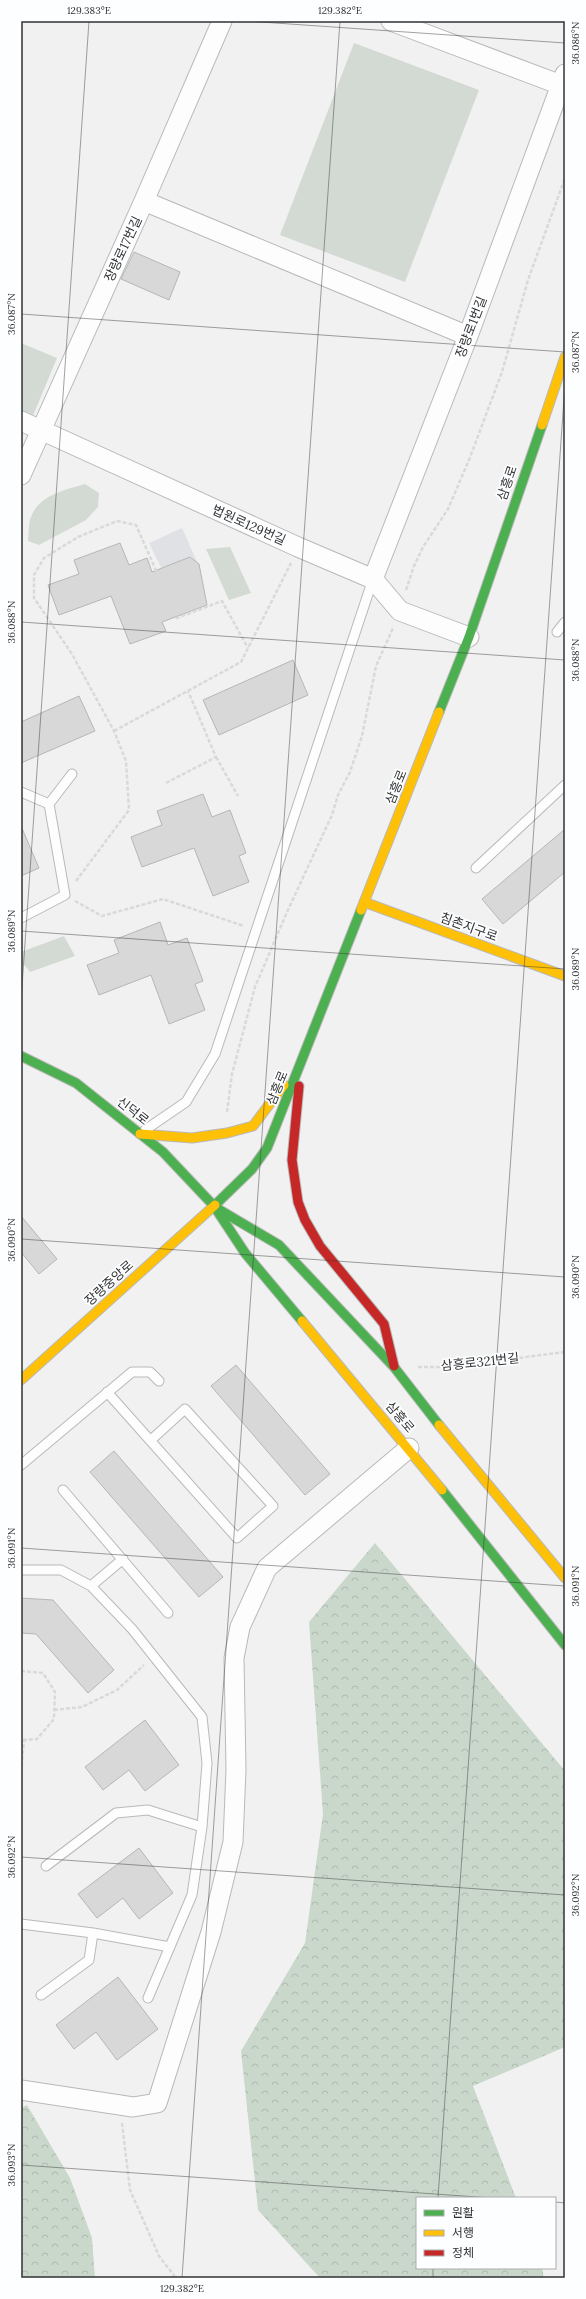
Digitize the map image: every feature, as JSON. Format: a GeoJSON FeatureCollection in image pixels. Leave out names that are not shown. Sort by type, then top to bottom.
{"type":"FeatureCollection","features":[{"type":"Feature","properties":{"kind":"main road","name":"삼흥로"},"geometry":{"type":"LineString","coordinates":[[214,1206],[252,1169],[267,1148],[469,637],[565,357]]}},
{"type":"Feature","properties":{"kind":"main road","name":"침촌지구로"},"geometry":{"type":"LineString","coordinates":[[364,902],[565,976]]}},
{"type":"Feature","properties":{"kind":"main road","name":"신덕로"},"geometry":{"type":"LineString","coordinates":[[21,1056],[76,1083],[163,1152],[214,1206]]}},
{"type":"Feature","properties":{"kind":"main road"},"geometry":{"type":"LineString","coordinates":[[140,1134],[192,1138],[227,1133],[253,1126],[301,1062]]}},
{"type":"Feature","properties":{"kind":"main road"},"geometry":{"type":"LineString","coordinates":[[301,1062],[292,1160],[298,1202],[305,1220],[320,1246],[384,1324],[394,1367]]}},
{"type":"Feature","properties":{"kind":"main road","name":"삼흥로"},"geometry":{"type":"LineString","coordinates":[[214,1206],[279,1245],[394,1367],[429,1413],[565,1578]]}},
{"type":"Feature","properties":{"kind":"main road","name":"삼흥로"},"geometry":{"type":"LineString","coordinates":[[214,1206],[245,1253],[409,1448],[565,1645]]}},
{"type":"Feature","properties":{"kind":"main road","name":"장량중앙로"},"geometry":{"type":"LineString","coordinates":[[21,1380],[214,1206]]}},
{"type":"Feature","properties":{"kind":"street","name":"장량로17번길"},"geometry":{"type":"LineString","coordinates":[[21,475],[144,201],[222,21]]}},
{"type":"Feature","properties":{"kind":"street"},"geometry":{"type":"LineString","coordinates":[[392,21],[563,79]]}},
{"type":"Feature","properties":{"kind":"street","name":"장량로1번길"},"geometry":{"type":"LineString","coordinates":[[373,579],[468,336],[563,79]]}},
{"type":"Feature","properties":{"kind":"street"},"geometry":{"type":"LineString","coordinates":[[144,201],[468,336]]}},
{"type":"Feature","properties":{"kind":"street","name":"법원로129번길"},"geometry":{"type":"LineString","coordinates":[[21,421],[298,547],[373,579],[402,602],[469,637]]}},
{"type":"Feature","properties":{"kind":"street"},"geometry":{"type":"LineString","coordinates":[[21,2090],[133,2107],[156,2103],[211,1932],[233,1842],[236,1770],[234,1658],[240,1627],[267,1568],[409,1448]]}},
{"type":"Feature","properties":{"kind":"lane"},"geometry":{"type":"LineString","coordinates":[[140,1134],[186,1102],[215,1054],[373,579]]}},
{"type":"Feature","properties":{"kind":"lane"},"geometry":{"type":"LineString","coordinates":[[557,632],[565,622]]}},
{"type":"Feature","properties":{"kind":"lane"},"geometry":{"type":"LineString","coordinates":[[21,918],[65,895],[49,804],[72,774]]}},
{"type":"Feature","properties":{"kind":"lane"},"geometry":{"type":"LineString","coordinates":[[476,868],[565,785]]}},
{"type":"Feature","properties":{"kind":"lane"},"geometry":{"type":"LineString","coordinates":[[21,792],[49,804]]}},
{"type":"Feature","properties":{"kind":"lane"},"geometry":{"type":"LineString","coordinates":[[21,1465],[132,1372],[150,1372],[159,1381]]}},
{"type":"Feature","properties":{"kind":"lane"},"geometry":{"type":"LineString","coordinates":[[107,1392],[237,1538],[273,1506],[185,1409],[151,1440]]}},
{"type":"Feature","properties":{"kind":"lane"},"geometry":{"type":"LineString","coordinates":[[63,1490],[168,1613]]}},
{"type":"Feature","properties":{"kind":"lane"},"geometry":{"type":"LineString","coordinates":[[91,1586],[123,1559]]}},
{"type":"Feature","properties":{"kind":"lane"},"geometry":{"type":"LineString","coordinates":[[21,1570],[61,1570],[91,1586],[132,1629],[202,1717],[207,1763],[202,1827],[192,1895],[148,1998]]}},
{"type":"Feature","properties":{"kind":"lane"},"geometry":{"type":"LineString","coordinates":[[46,1866],[116,1813],[148,1810],[202,1827]]}},
{"type":"Feature","properties":{"kind":"lane"},"geometry":{"type":"LineString","coordinates":[[21,1924],[170,1947]]}},
{"type":"Feature","properties":{"kind":"lane"},"geometry":{"type":"LineString","coordinates":[[41,1995],[89,1960],[93,1934]]}},
{"type":"Feature","properties":{"kind":"path"},"geometry":{"type":"LineString","coordinates":[[226,1119],[232,1074],[255,987],[287,912],[332,815],[338,795],[350,772],[362,736],[376,666],[417,560],[448,509],[468,460],[502,372],[528,280],[565,178]]}},
{"type":"Feature","properties":{"kind":"path"},"geometry":{"type":"LineString","coordinates":[[248,648],[222,601],[177,618],[136,525],[117,521],[78,537],[44,558],[34,575],[34,598],[72,654],[114,731],[126,761],[129,810],[104,847],[65,895],[102,916],[163,899],[256,930]]}},
{"type":"Feature","properties":{"kind":"path"},"geometry":{"type":"LineString","coordinates":[[114,731],[241,662],[298,547]]}},
{"type":"Feature","properties":{"kind":"path"},"geometry":{"type":"LineString","coordinates":[[188,691],[216,757],[238,796]]}},
{"type":"Feature","properties":{"kind":"path"},"geometry":{"type":"LineString","coordinates":[[166,783],[216,757]]}},
{"type":"Feature","properties":{"kind":"path","name":"삼흥로321번길"},"geometry":{"type":"LineString","coordinates":[[394,1367],[449,1367],[565,1352]]}},
{"type":"Feature","properties":{"kind":"path"},"geometry":{"type":"LineString","coordinates":[[54,1710],[82,1708],[116,1690],[153,1657]]}},
{"type":"Feature","properties":{"kind":"path"},"geometry":{"type":"LineString","coordinates":[[21,1671],[43,1673],[55,1692],[54,1719],[37,1740],[23,1740],[21,1772]]}},
{"type":"Feature","properties":{"kind":"path"},"geometry":{"type":"LineString","coordinates":[[120,2105],[130,2190],[159,2256],[176,2278]]}},
{"type":"Feature","properties":{"kind":"shaded area"},"geometry":{"type":"Polygon","coordinates":[[[354,43],[479,90],[405,282],[280,235],[354,43]]]}},
{"type":"Feature","properties":{"kind":"shaded area"},"geometry":{"type":"Polygon","coordinates":[[[21,343],[57,358],[30,423],[21,419],[21,343]]]}},
{"type":"Feature","properties":{"kind":"shaded area"},"geometry":{"type":"Polygon","coordinates":[[[85,484],[99,493],[98,507],[86,520],[39,545],[28,541],[30,520],[40,503],[46,498],[61,491],[85,484]]]}},
{"type":"Feature","properties":{"kind":"shaded area"},"geometry":{"type":"Polygon","coordinates":[[[182,528],[198,564],[183,613],[149,543],[182,528]]]}},
{"type":"Feature","properties":{"kind":"shaded area"},"geometry":{"type":"Polygon","coordinates":[[[230,547],[251,593],[229,600],[206,549],[230,547]]]}},
{"type":"Feature","properties":{"kind":"shaded area"},"geometry":{"type":"Polygon","coordinates":[[[64,936],[75,956],[30,972],[21,961],[21,952],[64,936]]]}},
{"type":"Feature","properties":{"kind":"green space"},"geometry":{"type":"Polygon","coordinates":[[[375,1543],[565,1771],[565,2047],[473,2086],[516,2197],[416,2197],[416,2269],[542,2269],[544,2278],[320,2278],[258,2210],[241,2051],[305,1943],[323,1814],[309,1622],[375,1543]]]}},
{"type":"Feature","properties":{"kind":"green space"},"geometry":{"type":"Polygon","coordinates":[[[27,2105],[70,2178],[92,2238],[95,2278],[21,2278],[21,2108],[27,2105]]]}},
{"type":"Feature","properties":{"kind":"building"},"geometry":{"type":"Polygon","coordinates":[[[134,252],[180,272],[169,300],[121,279],[134,252]]]}},
{"type":"Feature","properties":{"kind":"building"},"geometry":{"type":"Polygon","coordinates":[[[120,543],[129,565],[147,558],[152,572],[190,557],[199,564],[207,605],[162,622],[166,631],[130,644],[111,596],[59,615],[48,585],[79,574],[74,560],[120,543]]]}},
{"type":"Feature","properties":{"kind":"building"},"geometry":{"type":"Polygon","coordinates":[[[293,660],[308,695],[219,735],[203,700],[293,660]]]}},
{"type":"Feature","properties":{"kind":"building"},"geometry":{"type":"Polygon","coordinates":[[[79,696],[95,731],[21,763],[21,722],[79,696]]]}},
{"type":"Feature","properties":{"kind":"building"},"geometry":{"type":"Polygon","coordinates":[[[203,794],[212,817],[230,810],[246,853],[239,856],[249,882],[213,896],[194,848],[142,867],[131,837],[162,825],[157,811],[203,794]]]}},
{"type":"Feature","properties":{"kind":"building"},"geometry":{"type":"Polygon","coordinates":[[[21,826],[39,868],[21,876],[21,826]]]}},
{"type":"Feature","properties":{"kind":"building"},"geometry":{"type":"Polygon","coordinates":[[[565,829],[565,872],[503,924],[482,899],[565,829]]]}},
{"type":"Feature","properties":{"kind":"building"},"geometry":{"type":"Polygon","coordinates":[[[160,922],[168,945],[187,938],[203,981],[195,984],[205,1010],[169,1024],[151,975],[99,995],[87,965],[119,953],[114,940],[160,922]]]}},
{"type":"Feature","properties":{"kind":"building"},"geometry":{"type":"Polygon","coordinates":[[[21,1216],[57,1259],[39,1274],[21,1252],[21,1216]]]}},
{"type":"Feature","properties":{"kind":"building"},"geometry":{"type":"Polygon","coordinates":[[[236,1365],[330,1474],[305,1495],[211,1386],[236,1365]]]}},
{"type":"Feature","properties":{"kind":"building"},"geometry":{"type":"Polygon","coordinates":[[[114,1451],[223,1577],[199,1597],[90,1472],[114,1451]]]}},
{"type":"Feature","properties":{"kind":"building"},"geometry":{"type":"Polygon","coordinates":[[[21,1598],[53,1600],[114,1670],[88,1693],[36,1634],[21,1633],[21,1598]]]}},
{"type":"Feature","properties":{"kind":"building"},"geometry":{"type":"Polygon","coordinates":[[[145,1720],[179,1765],[145,1791],[129,1770],[103,1790],[85,1767],[145,1720]]]}},
{"type":"Feature","properties":{"kind":"building"},"geometry":{"type":"Polygon","coordinates":[[[139,1848],[173,1893],[139,1919],[123,1898],[97,1918],[78,1894],[139,1848]]]}},
{"type":"Feature","properties":{"kind":"building"},"geometry":{"type":"Polygon","coordinates":[[[118,1977],[158,2029],[117,2060],[96,2032],[74,2049],[56,2025],[118,1977]]]}},
{"type":"Feature","properties":{"kind":"traffic: fast"},"geometry":{"type":"LineString","coordinates":[[439,712],[469,637],[542,425]]}},
{"type":"Feature","properties":{"kind":"traffic: fast"},"geometry":{"type":"LineString","coordinates":[[215,1205],[252,1169],[267,1148],[361,910]]}},
{"type":"Feature","properties":{"kind":"traffic: fast"},"geometry":{"type":"LineString","coordinates":[[21,1056],[76,1083],[163,1152],[214,1206],[245,1253],[302,1321]]}},
{"type":"Feature","properties":{"kind":"traffic: fast"},"geometry":{"type":"LineString","coordinates":[[218,1209],[279,1245],[394,1367],[439,1425]]}},
{"type":"Feature","properties":{"kind":"traffic: fast"},"geometry":{"type":"LineString","coordinates":[[442,1490],[565,1645]]}},
{"type":"Feature","properties":{"kind":"traffic: slow"},"geometry":{"type":"LineString","coordinates":[[542,425],[565,357]]}},
{"type":"Feature","properties":{"kind":"traffic: slow"},"geometry":{"type":"LineString","coordinates":[[361,910],[439,712]]}},
{"type":"Feature","properties":{"kind":"traffic: slow"},"geometry":{"type":"LineString","coordinates":[[364,902],[565,976]]}},
{"type":"Feature","properties":{"kind":"traffic: slow"},"geometry":{"type":"LineString","coordinates":[[140,1134],[192,1138],[227,1133],[253,1126],[284,1085]]}},
{"type":"Feature","properties":{"kind":"traffic: slow"},"geometry":{"type":"LineString","coordinates":[[21,1380],[215,1205]]}},
{"type":"Feature","properties":{"kind":"traffic: slow"},"geometry":{"type":"LineString","coordinates":[[302,1321],[442,1490]]}},
{"type":"Feature","properties":{"kind":"traffic: slow"},"geometry":{"type":"LineString","coordinates":[[439,1425],[565,1578]]}},
{"type":"Feature","properties":{"kind":"traffic: jam"},"geometry":{"type":"LineString","coordinates":[[299,1086],[292,1160],[298,1202],[305,1220],[320,1246],[384,1324],[394,1366]]}}]}
